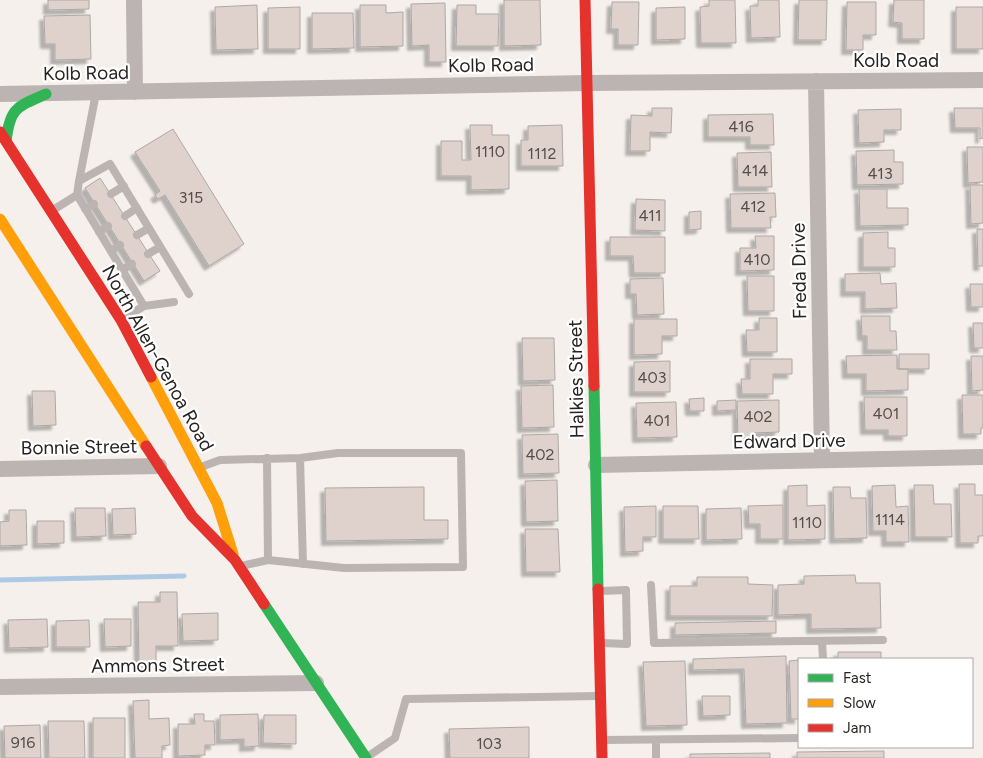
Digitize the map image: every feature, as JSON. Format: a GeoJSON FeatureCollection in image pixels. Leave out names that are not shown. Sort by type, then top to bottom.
{"type":"FeatureCollection","features":[{"type":"Feature","properties":{"kind":"main road","name":"Halkies Street"},"geometry":{"type":"LineString","coordinates":[[586,0],[602,758]]}},
{"type":"Feature","properties":{"kind":"main road"},"geometry":{"type":"LineString","coordinates":[[3,136],[8,122],[18,107],[46,94]]}},
{"type":"Feature","properties":{"kind":"main road","name":"North Allen-Genoa Road"},"geometry":{"type":"LineString","coordinates":[[3,136],[121,320],[216,503],[237,563]]}},
{"type":"Feature","properties":{"kind":"main road","name":"North Allen-Genoa Road"},"geometry":{"type":"LineString","coordinates":[[0,219],[192,516],[237,563],[366,758]]}},
{"type":"Feature","properties":{"kind":"street"},"geometry":{"type":"LineString","coordinates":[[134,0],[135,92]]}},
{"type":"Feature","properties":{"kind":"street","name":"Kolb Road"},"geometry":{"type":"LineString","coordinates":[[0,94],[587,83],[983,80]]}},
{"type":"Feature","properties":{"kind":"street","name":"Freda Drive"},"geometry":{"type":"LineString","coordinates":[[816,81],[822,460]]}},
{"type":"Feature","properties":{"kind":"street","name":"Edward Drive"},"geometry":{"type":"LineString","coordinates":[[596,465],[983,457]]}},
{"type":"Feature","properties":{"kind":"street","name":"Bonnie Street"},"geometry":{"type":"LineString","coordinates":[[0,469],[159,466]]}},
{"type":"Feature","properties":{"kind":"street","name":"Ammons Street"},"geometry":{"type":"LineString","coordinates":[[0,687],[316,683]]}},
{"type":"Feature","properties":{"kind":"lane"},"geometry":{"type":"LineString","coordinates":[[96,93],[77,196],[144,306]]}},
{"type":"Feature","properties":{"kind":"lane"},"geometry":{"type":"LineString","coordinates":[[79,181],[110,164],[189,294]]}},
{"type":"Feature","properties":{"kind":"lane"},"geometry":{"type":"LineString","coordinates":[[111,194],[124,186]]}},
{"type":"Feature","properties":{"kind":"lane"},"geometry":{"type":"LineString","coordinates":[[51,211],[77,196]]}},
{"type":"Feature","properties":{"kind":"lane"},"geometry":{"type":"LineString","coordinates":[[85,209],[94,204]]}},
{"type":"Feature","properties":{"kind":"lane"},"geometry":{"type":"LineString","coordinates":[[125,216],[137,208]]}},
{"type":"Feature","properties":{"kind":"lane"},"geometry":{"type":"LineString","coordinates":[[99,232],[108,226]]}},
{"type":"Feature","properties":{"kind":"lane"},"geometry":{"type":"LineString","coordinates":[[137,235],[149,228]]}},
{"type":"Feature","properties":{"kind":"lane"},"geometry":{"type":"LineString","coordinates":[[111,251],[120,245]]}},
{"type":"Feature","properties":{"kind":"lane"},"geometry":{"type":"LineString","coordinates":[[148,254],[160,247]]}},
{"type":"Feature","properties":{"kind":"lane"},"geometry":{"type":"LineString","coordinates":[[122,270],[132,264]]}},
{"type":"Feature","properties":{"kind":"lane"},"geometry":{"type":"LineString","coordinates":[[121,320],[144,306],[174,302]]}},
{"type":"Feature","properties":{"kind":"lane"},"geometry":{"type":"LineString","coordinates":[[198,468],[220,460],[300,458],[338,453],[462,453],[463,567],[344,568],[268,560],[237,563]]}},
{"type":"Feature","properties":{"kind":"lane"},"geometry":{"type":"LineString","coordinates":[[267,458],[268,560]]}},
{"type":"Feature","properties":{"kind":"lane"},"geometry":{"type":"LineString","coordinates":[[300,458],[304,564]]}},
{"type":"Feature","properties":{"kind":"lane"},"geometry":{"type":"LineString","coordinates":[[651,585],[654,643],[883,640]]}},
{"type":"Feature","properties":{"kind":"lane"},"geometry":{"type":"LineString","coordinates":[[599,592],[626,590],[628,644],[600,643]]}},
{"type":"Feature","properties":{"kind":"lane"},"geometry":{"type":"LineString","coordinates":[[822,641],[823,658]]}},
{"type":"Feature","properties":{"kind":"lane"},"geometry":{"type":"LineString","coordinates":[[366,758],[395,738],[406,699],[601,696]]}},
{"type":"Feature","properties":{"kind":"lane"},"geometry":{"type":"LineString","coordinates":[[602,740],[798,738]]}},
{"type":"Feature","properties":{"kind":"lane"},"geometry":{"type":"LineString","coordinates":[[656,740],[656,758]]}},
{"type":"Feature","properties":{"kind":"building"},"geometry":{"type":"Polygon","coordinates":[[[48,0],[89,0],[89,9],[48,10],[48,0]]]}},
{"type":"Feature","properties":{"kind":"building"},"geometry":{"type":"Polygon","coordinates":[[[504,0],[540,0],[541,45],[504,46],[504,0]]]}},
{"type":"Feature","properties":{"kind":"building"},"geometry":{"type":"Polygon","coordinates":[[[709,0],[735,0],[736,43],[701,43],[700,7],[709,6],[709,0]]]}},
{"type":"Feature","properties":{"kind":"building"},"geometry":{"type":"Polygon","coordinates":[[[758,0],[779,0],[780,37],[751,38],[750,6],[758,6],[758,0]]]}},
{"type":"Feature","properties":{"kind":"building"},"geometry":{"type":"Polygon","coordinates":[[[799,0],[827,0],[826,40],[798,40],[799,0]]]}},
{"type":"Feature","properties":{"kind":"building"},"geometry":{"type":"Polygon","coordinates":[[[894,0],[924,0],[924,39],[902,39],[902,23],[893,22],[894,0]]]}},
{"type":"Feature","properties":{"kind":"building"},"geometry":{"type":"Polygon","coordinates":[[[612,2],[639,2],[638,45],[618,45],[618,29],[611,29],[612,2]]]}},
{"type":"Feature","properties":{"kind":"building"},"geometry":{"type":"Polygon","coordinates":[[[847,2],[876,2],[876,35],[863,35],[863,50],[846,50],[847,2]]]}},
{"type":"Feature","properties":{"kind":"building"},"geometry":{"type":"Polygon","coordinates":[[[445,3],[446,62],[429,62],[429,45],[412,46],[411,4],[445,3]]]}},
{"type":"Feature","properties":{"kind":"building"},"geometry":{"type":"Polygon","coordinates":[[[257,5],[258,49],[216,50],[215,7],[257,5]]]}},
{"type":"Feature","properties":{"kind":"building"},"geometry":{"type":"Polygon","coordinates":[[[360,5],[386,5],[386,13],[403,12],[403,46],[360,47],[360,5]]]}},
{"type":"Feature","properties":{"kind":"building"},"geometry":{"type":"Polygon","coordinates":[[[457,5],[476,5],[476,14],[499,14],[498,46],[456,46],[457,5]]]}},
{"type":"Feature","properties":{"kind":"building"},"geometry":{"type":"Polygon","coordinates":[[[300,7],[300,49],[268,49],[268,8],[300,7]]]}},
{"type":"Feature","properties":{"kind":"building"},"geometry":{"type":"Polygon","coordinates":[[[685,7],[685,39],[656,40],[656,8],[685,7]]]}},
{"type":"Feature","properties":{"kind":"building"},"geometry":{"type":"Polygon","coordinates":[[[956,7],[983,7],[983,49],[956,49],[956,7]]]}},
{"type":"Feature","properties":{"kind":"building"},"geometry":{"type":"Polygon","coordinates":[[[312,13],[353,13],[354,48],[312,49],[312,13]]]}},
{"type":"Feature","properties":{"kind":"building"},"geometry":{"type":"Polygon","coordinates":[[[90,15],[91,59],[55,60],[55,44],[45,44],[44,16],[90,15]]]}},
{"type":"Feature","properties":{"kind":"building"},"geometry":{"type":"Polygon","coordinates":[[[652,108],[672,108],[671,133],[650,132],[650,151],[630,151],[631,115],[652,116],[652,108]]]}},
{"type":"Feature","properties":{"kind":"building"},"geometry":{"type":"Polygon","coordinates":[[[954,108],[983,108],[983,138],[980,139],[980,128],[955,128],[954,108]]]}},
{"type":"Feature","properties":{"kind":"building"},"geometry":{"type":"Polygon","coordinates":[[[901,109],[901,130],[884,130],[884,142],[859,143],[858,110],[901,109]]]}},
{"type":"Feature","properties":{"kind":"building"},"geometry":{"type":"Polygon","coordinates":[[[773,114],[774,145],[750,145],[750,137],[708,137],[708,115],[773,114]]]}},
{"type":"Feature","properties":{"kind":"building"},"geometry":{"type":"Polygon","coordinates":[[[470,125],[492,125],[492,135],[509,135],[509,189],[471,190],[471,176],[441,176],[441,141],[462,141],[462,160],[471,160],[470,125]]]}},
{"type":"Feature","properties":{"kind":"building"},"geometry":{"type":"Polygon","coordinates":[[[562,125],[563,166],[521,166],[521,140],[528,140],[528,126],[562,125]]]}},
{"type":"Feature","properties":{"kind":"building"},"geometry":{"type":"Polygon","coordinates":[[[173,129],[244,244],[209,266],[165,195],[158,199],[155,195],[160,191],[135,152],[173,129]]]}},
{"type":"Feature","properties":{"kind":"building"},"geometry":{"type":"Polygon","coordinates":[[[967,147],[983,147],[983,182],[968,183],[967,147]]]}},
{"type":"Feature","properties":{"kind":"building"},"geometry":{"type":"Polygon","coordinates":[[[894,150],[894,162],[903,162],[903,184],[857,185],[856,151],[894,150]]]}},
{"type":"Feature","properties":{"kind":"building"},"geometry":{"type":"Polygon","coordinates":[[[771,152],[772,187],[738,187],[737,153],[771,152]]]}},
{"type":"Feature","properties":{"kind":"building"},"geometry":{"type":"Polygon","coordinates":[[[100,178],[160,271],[144,281],[85,188],[100,178]]]}},
{"type":"Feature","properties":{"kind":"building"},"geometry":{"type":"Polygon","coordinates":[[[970,185],[983,185],[983,223],[971,224],[970,185]]]}},
{"type":"Feature","properties":{"kind":"building"},"geometry":{"type":"Polygon","coordinates":[[[859,189],[887,189],[887,208],[908,208],[908,225],[860,226],[859,189]]]}},
{"type":"Feature","properties":{"kind":"building"},"geometry":{"type":"Polygon","coordinates":[[[775,193],[776,217],[770,217],[771,228],[731,228],[730,194],[775,193]]]}},
{"type":"Feature","properties":{"kind":"building"},"geometry":{"type":"Polygon","coordinates":[[[636,199],[665,200],[665,231],[635,230],[636,199]]]}},
{"type":"Feature","properties":{"kind":"building"},"geometry":{"type":"Polygon","coordinates":[[[701,211],[701,229],[689,230],[689,212],[701,211]]]}},
{"type":"Feature","properties":{"kind":"building"},"geometry":{"type":"Polygon","coordinates":[[[977,229],[983,229],[983,266],[978,266],[977,229]]]}},
{"type":"Feature","properties":{"kind":"building"},"geometry":{"type":"Polygon","coordinates":[[[888,232],[888,248],[895,248],[895,267],[863,267],[863,233],[888,232]]]}},
{"type":"Feature","properties":{"kind":"building"},"geometry":{"type":"Polygon","coordinates":[[[755,236],[774,236],[774,270],[740,271],[740,248],[756,248],[755,236]]]}},
{"type":"Feature","properties":{"kind":"building"},"geometry":{"type":"Polygon","coordinates":[[[610,237],[665,237],[665,273],[634,273],[633,256],[610,256],[610,237]]]}},
{"type":"Feature","properties":{"kind":"building"},"geometry":{"type":"Polygon","coordinates":[[[880,273],[881,284],[896,283],[897,308],[865,309],[865,292],[845,292],[845,274],[880,273]]]}},
{"type":"Feature","properties":{"kind":"building"},"geometry":{"type":"Polygon","coordinates":[[[747,276],[774,276],[774,311],[748,311],[747,276]]]}},
{"type":"Feature","properties":{"kind":"building"},"geometry":{"type":"Polygon","coordinates":[[[663,278],[664,314],[637,315],[636,294],[630,294],[630,279],[663,278]]]}},
{"type":"Feature","properties":{"kind":"building"},"geometry":{"type":"Polygon","coordinates":[[[970,284],[983,284],[983,307],[971,307],[970,284]]]}},
{"type":"Feature","properties":{"kind":"building"},"geometry":{"type":"Polygon","coordinates":[[[861,316],[890,316],[890,331],[896,331],[897,350],[867,350],[867,336],[862,336],[861,316]]]}},
{"type":"Feature","properties":{"kind":"building"},"geometry":{"type":"Polygon","coordinates":[[[759,318],[777,318],[777,352],[747,352],[746,330],[759,330],[759,318]]]}},
{"type":"Feature","properties":{"kind":"building"},"geometry":{"type":"Polygon","coordinates":[[[634,319],[677,319],[677,336],[662,336],[662,354],[634,355],[634,319]]]}},
{"type":"Feature","properties":{"kind":"building"},"geometry":{"type":"Polygon","coordinates":[[[973,323],[983,323],[983,348],[974,348],[973,323]]]}},
{"type":"Feature","properties":{"kind":"building"},"geometry":{"type":"Polygon","coordinates":[[[522,338],[554,338],[555,380],[523,381],[522,338]]]}},
{"type":"Feature","properties":{"kind":"building"},"geometry":{"type":"Polygon","coordinates":[[[899,354],[929,354],[929,369],[899,369],[899,354]]]}},
{"type":"Feature","properties":{"kind":"building"},"geometry":{"type":"Polygon","coordinates":[[[897,355],[897,369],[908,369],[908,390],[866,391],[866,374],[847,374],[846,356],[897,355]]]}},
{"type":"Feature","properties":{"kind":"building"},"geometry":{"type":"Polygon","coordinates":[[[971,356],[983,356],[983,390],[972,391],[971,356]]]}},
{"type":"Feature","properties":{"kind":"building"},"geometry":{"type":"Polygon","coordinates":[[[750,359],[792,359],[792,374],[773,374],[773,394],[742,394],[741,379],[750,379],[750,359]]]}},
{"type":"Feature","properties":{"kind":"building"},"geometry":{"type":"Polygon","coordinates":[[[670,361],[670,392],[634,392],[634,362],[670,361]]]}},
{"type":"Feature","properties":{"kind":"building"},"geometry":{"type":"Polygon","coordinates":[[[553,385],[554,427],[522,428],[521,386],[553,385]]]}},
{"type":"Feature","properties":{"kind":"building"},"geometry":{"type":"Polygon","coordinates":[[[32,391],[55,391],[56,425],[33,426],[32,391]]]}},
{"type":"Feature","properties":{"kind":"building"},"geometry":{"type":"Polygon","coordinates":[[[962,395],[983,395],[983,428],[981,428],[981,434],[963,434],[962,395]]]}},
{"type":"Feature","properties":{"kind":"building"},"geometry":{"type":"Polygon","coordinates":[[[864,397],[907,397],[907,436],[888,436],[888,430],[865,430],[864,397]]]}},
{"type":"Feature","properties":{"kind":"building"},"geometry":{"type":"Polygon","coordinates":[[[704,398],[704,411],[690,411],[689,399],[704,398]]]}},
{"type":"Feature","properties":{"kind":"building"},"geometry":{"type":"Polygon","coordinates":[[[736,400],[736,410],[717,411],[717,401],[736,400]]]}},
{"type":"Feature","properties":{"kind":"building"},"geometry":{"type":"Polygon","coordinates":[[[779,400],[779,432],[753,433],[753,438],[738,438],[737,401],[779,400]]]}},
{"type":"Feature","properties":{"kind":"building"},"geometry":{"type":"Polygon","coordinates":[[[676,402],[677,437],[637,438],[636,403],[676,402]]]}},
{"type":"Feature","properties":{"kind":"building"},"geometry":{"type":"Polygon","coordinates":[[[558,434],[559,473],[523,474],[522,435],[558,434]]]}},
{"type":"Feature","properties":{"kind":"building"},"geometry":{"type":"Polygon","coordinates":[[[557,480],[558,521],[526,522],[525,481],[557,480]]]}},
{"type":"Feature","properties":{"kind":"building"},"geometry":{"type":"Polygon","coordinates":[[[959,484],[975,484],[975,495],[983,495],[983,536],[978,536],[978,543],[960,543],[959,484]]]}},
{"type":"Feature","properties":{"kind":"building"},"geometry":{"type":"Polygon","coordinates":[[[807,485],[807,506],[825,505],[825,539],[788,540],[788,486],[807,485]]]}},
{"type":"Feature","properties":{"kind":"building"},"geometry":{"type":"Polygon","coordinates":[[[895,485],[896,507],[908,506],[909,542],[886,542],[886,531],[873,531],[872,486],[895,485]]]}},
{"type":"Feature","properties":{"kind":"building"},"geometry":{"type":"Polygon","coordinates":[[[914,485],[933,485],[934,504],[951,504],[952,537],[915,537],[914,485]]]}},
{"type":"Feature","properties":{"kind":"building"},"geometry":{"type":"Polygon","coordinates":[[[424,487],[424,520],[448,520],[448,539],[326,541],[325,488],[424,487]]]}},
{"type":"Feature","properties":{"kind":"building"},"geometry":{"type":"Polygon","coordinates":[[[833,487],[850,487],[851,498],[866,498],[867,538],[834,539],[833,487]]]}},
{"type":"Feature","properties":{"kind":"building"},"geometry":{"type":"Polygon","coordinates":[[[783,505],[783,539],[760,539],[760,524],[749,524],[748,506],[783,505]]]}},
{"type":"Feature","properties":{"kind":"building"},"geometry":{"type":"Polygon","coordinates":[[[656,506],[656,537],[643,537],[643,551],[625,552],[624,507],[656,506]]]}},
{"type":"Feature","properties":{"kind":"building"},"geometry":{"type":"Polygon","coordinates":[[[663,506],[698,506],[699,539],[663,539],[663,506]]]}},
{"type":"Feature","properties":{"kind":"building"},"geometry":{"type":"Polygon","coordinates":[[[75,508],[105,508],[106,536],[76,537],[75,508]]]}},
{"type":"Feature","properties":{"kind":"building"},"geometry":{"type":"Polygon","coordinates":[[[135,508],[136,534],[113,535],[112,509],[135,508]]]}},
{"type":"Feature","properties":{"kind":"building"},"geometry":{"type":"Polygon","coordinates":[[[741,508],[742,539],[706,540],[706,509],[741,508]]]}},
{"type":"Feature","properties":{"kind":"building"},"geometry":{"type":"Polygon","coordinates":[[[9,510],[26,510],[27,545],[0,546],[0,522],[9,521],[9,510]]]}},
{"type":"Feature","properties":{"kind":"building"},"geometry":{"type":"Polygon","coordinates":[[[37,521],[64,521],[64,543],[37,544],[37,521]]]}},
{"type":"Feature","properties":{"kind":"building"},"geometry":{"type":"Polygon","coordinates":[[[525,529],[558,529],[560,572],[526,572],[525,529]]]}},
{"type":"Feature","properties":{"kind":"building"},"geometry":{"type":"Polygon","coordinates":[[[855,575],[856,583],[880,583],[881,628],[811,629],[811,614],[778,615],[778,585],[804,584],[804,576],[855,575]]]}},
{"type":"Feature","properties":{"kind":"building"},"geometry":{"type":"Polygon","coordinates":[[[697,577],[748,577],[748,584],[773,585],[772,616],[670,616],[670,586],[697,586],[697,577]]]}},
{"type":"Feature","properties":{"kind":"building"},"geometry":{"type":"Polygon","coordinates":[[[160,592],[177,592],[178,646],[156,646],[156,662],[139,663],[138,602],[160,602],[160,592]]]}},
{"type":"Feature","properties":{"kind":"building"},"geometry":{"type":"Polygon","coordinates":[[[218,613],[218,640],[183,641],[182,614],[218,613]]]}},
{"type":"Feature","properties":{"kind":"building"},"geometry":{"type":"Polygon","coordinates":[[[47,619],[48,647],[9,648],[8,620],[47,619]]]}},
{"type":"Feature","properties":{"kind":"building"},"geometry":{"type":"Polygon","coordinates":[[[104,619],[131,619],[131,646],[105,647],[104,619]]]}},
{"type":"Feature","properties":{"kind":"building"},"geometry":{"type":"Polygon","coordinates":[[[89,620],[90,647],[56,647],[56,621],[89,620]]]}},
{"type":"Feature","properties":{"kind":"building"},"geometry":{"type":"Polygon","coordinates":[[[776,621],[776,633],[675,635],[675,623],[776,621]]]}},
{"type":"Feature","properties":{"kind":"building"},"geometry":{"type":"Polygon","coordinates":[[[838,652],[881,652],[881,658],[838,658],[838,652]]]}},
{"type":"Feature","properties":{"kind":"building"},"geometry":{"type":"Polygon","coordinates":[[[786,656],[787,723],[746,724],[744,669],[693,670],[693,659],[786,656]]]}},
{"type":"Feature","properties":{"kind":"building"},"geometry":{"type":"Polygon","coordinates":[[[798,660],[798,719],[791,719],[789,661],[798,660]]]}},
{"type":"Feature","properties":{"kind":"building"},"geometry":{"type":"Polygon","coordinates":[[[685,661],[687,725],[646,726],[643,662],[685,661]]]}},
{"type":"Feature","properties":{"kind":"building"},"geometry":{"type":"Polygon","coordinates":[[[702,696],[730,696],[730,715],[703,716],[702,696]]]}},
{"type":"Feature","properties":{"kind":"building"},"geometry":{"type":"Polygon","coordinates":[[[149,700],[149,719],[169,718],[170,745],[162,746],[162,758],[135,758],[133,701],[149,700]]]}},
{"type":"Feature","properties":{"kind":"building"},"geometry":{"type":"Polygon","coordinates":[[[194,714],[204,714],[204,721],[214,721],[215,745],[205,745],[205,755],[178,756],[178,724],[195,724],[194,714]]]}},
{"type":"Feature","properties":{"kind":"building"},"geometry":{"type":"Polygon","coordinates":[[[258,714],[259,746],[244,747],[244,739],[220,740],[220,715],[258,714]]]}},
{"type":"Feature","properties":{"kind":"building"},"geometry":{"type":"Polygon","coordinates":[[[264,715],[296,715],[296,744],[263,743],[264,715]]]}},
{"type":"Feature","properties":{"kind":"building"},"geometry":{"type":"Polygon","coordinates":[[[93,718],[125,718],[125,758],[93,758],[93,718]]]}},
{"type":"Feature","properties":{"kind":"building"},"geometry":{"type":"Polygon","coordinates":[[[48,721],[84,721],[85,758],[49,758],[48,721]]]}},
{"type":"Feature","properties":{"kind":"building"},"geometry":{"type":"Polygon","coordinates":[[[40,725],[41,758],[5,758],[4,726],[40,725]]]}},
{"type":"Feature","properties":{"kind":"building"},"geometry":{"type":"Polygon","coordinates":[[[529,727],[529,758],[450,758],[449,729],[529,727]]]}},
{"type":"Feature","properties":{"kind":"building"},"geometry":{"type":"Polygon","coordinates":[[[884,751],[884,758],[797,758],[797,752],[884,751]]]}},
{"type":"Feature","properties":{"kind":"building"},"geometry":{"type":"Polygon","coordinates":[[[770,753],[770,758],[690,758],[690,754],[770,753]]]}},
{"type":"Feature","properties":{"kind":"waterway"},"geometry":{"type":"LineString","coordinates":[[0,580],[184,576]]}},
{"type":"Feature","properties":{"kind":"traffic: fast"},"geometry":{"type":"LineString","coordinates":[[6,141],[10,121],[17,110],[28,102],[46,94]]}},
{"type":"Feature","properties":{"kind":"traffic: fast"},"geometry":{"type":"LineString","coordinates":[[594,386],[598,589]]}},
{"type":"Feature","properties":{"kind":"traffic: fast"},"geometry":{"type":"LineString","coordinates":[[264,604],[366,758]]}},
{"type":"Feature","properties":{"kind":"traffic: slow"},"geometry":{"type":"LineString","coordinates":[[0,219],[146,446]]}},
{"type":"Feature","properties":{"kind":"traffic: slow"},"geometry":{"type":"LineString","coordinates":[[151,377],[217,503],[233,554]]}},
{"type":"Feature","properties":{"kind":"traffic: jam"},"geometry":{"type":"LineString","coordinates":[[585,0],[594,386]]}},
{"type":"Feature","properties":{"kind":"traffic: jam"},"geometry":{"type":"LineString","coordinates":[[0,132],[121,320],[151,377]]}},
{"type":"Feature","properties":{"kind":"traffic: jam"},"geometry":{"type":"LineString","coordinates":[[146,446],[192,516],[235,560],[264,604]]}},
{"type":"Feature","properties":{"kind":"traffic: jam"},"geometry":{"type":"LineString","coordinates":[[598,589],[602,758]]}}]}
